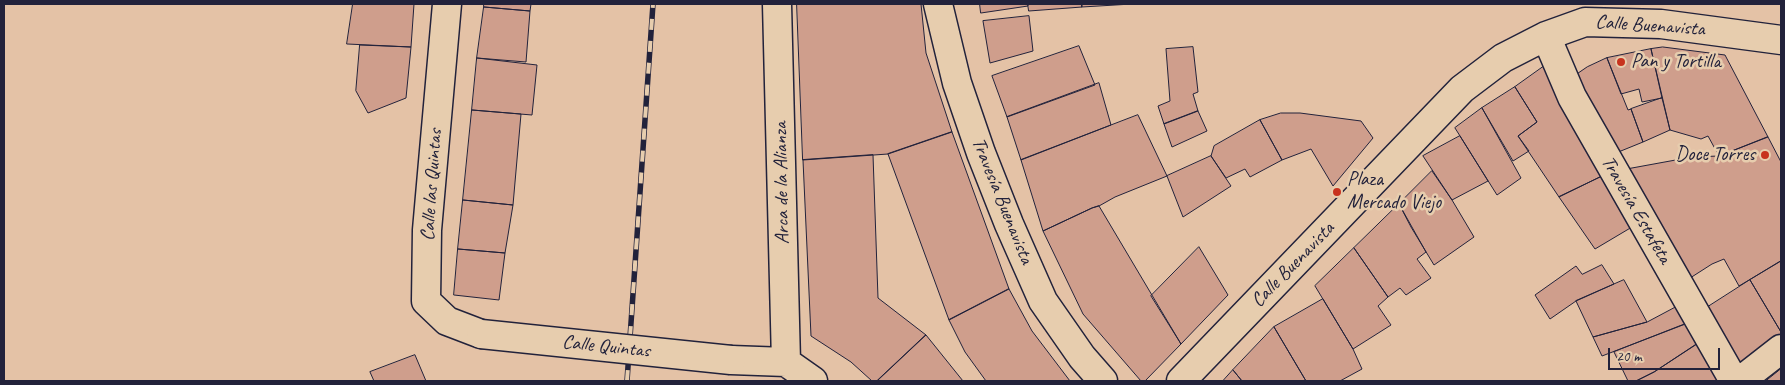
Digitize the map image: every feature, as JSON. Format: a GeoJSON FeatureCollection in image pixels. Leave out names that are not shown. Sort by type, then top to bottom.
{"type":"FeatureCollection","features":[{"type":"Feature","properties":{"kind":"street","name":"Calle las Quintas"},"geometry":{"type":"LineString","coordinates":[[447,4],[427,230],[426,301],[446,321],[481,334]]}},
{"type":"Feature","properties":{"kind":"street","name":"Arca de la Alianza"},"geometry":{"type":"LineString","coordinates":[[777,4],[786,362]]}},
{"type":"Feature","properties":{"kind":"street","name":"Travesía Buenavista"},"geometry":{"type":"LineString","coordinates":[[938,4],[957,82],[980,153],[1024,258],[1043,301],[1082,357],[1103,381]]}},
{"type":"Feature","properties":{"kind":"street"},"geometry":{"type":"LineString","coordinates":[[1574,4],[1613,23]]}},
{"type":"Feature","properties":{"kind":"street","name":"Calle Buenavista"},"geometry":{"type":"LineString","coordinates":[[1181,381],[1462,89],[1503,58],[1546,36],[1585,22],[1661,24],[1781,40]]}},
{"type":"Feature","properties":{"kind":"street","name":"Travesía Estafeta"},"geometry":{"type":"LineString","coordinates":[[1546,36],[1572,97],[1734,381]]}},
{"type":"Feature","properties":{"kind":"street","name":"Calle Quintas"},"geometry":{"type":"LineString","coordinates":[[481,334],[731,360],[786,362]]}},
{"type":"Feature","properties":{"kind":"street"},"geometry":{"type":"LineString","coordinates":[[1740,381],[1781,349]]}},
{"type":"Feature","properties":{"kind":"street"},"geometry":{"type":"LineString","coordinates":[[786,362],[813,381]]}},
{"type":"Feature","properties":{"kind":"building"},"geometry":{"type":"Polygon","coordinates":[[[353,4],[414,4],[411,47],[347,44],[353,4]]]}},
{"type":"Feature","properties":{"kind":"building"},"geometry":{"type":"Polygon","coordinates":[[[484,4],[531,4],[530,11],[484,7],[484,4]]]}},
{"type":"Feature","properties":{"kind":"building"},"geometry":{"type":"Polygon","coordinates":[[[797,4],[921,4],[926,53],[952,132],[888,154],[803,160],[797,4]]]}},
{"type":"Feature","properties":{"kind":"building"},"geometry":{"type":"Polygon","coordinates":[[[980,4],[1028,4],[1028,6],[981,13],[980,4]]]}},
{"type":"Feature","properties":{"kind":"building"},"geometry":{"type":"Polygon","coordinates":[[[1028,4],[1082,4],[1082,7],[1029,11],[1028,4]]]}},
{"type":"Feature","properties":{"kind":"building"},"geometry":{"type":"Polygon","coordinates":[[[1082,4],[1132,4],[1082,7],[1082,4]]]}},
{"type":"Feature","properties":{"kind":"building"},"geometry":{"type":"Polygon","coordinates":[[[484,7],[530,11],[526,62],[477,58],[484,7]]]}},
{"type":"Feature","properties":{"kind":"building"},"geometry":{"type":"Polygon","coordinates":[[[1029,16],[1033,51],[990,63],[983,21],[1029,16]]]}},
{"type":"Feature","properties":{"kind":"building"},"geometry":{"type":"Polygon","coordinates":[[[360,45],[411,47],[406,98],[368,113],[356,91],[360,45]]]}},
{"type":"Feature","properties":{"kind":"building"},"geometry":{"type":"Polygon","coordinates":[[[1079,46],[1095,85],[1007,117],[992,76],[1079,46]]]}},
{"type":"Feature","properties":{"kind":"building"},"geometry":{"type":"Polygon","coordinates":[[[1193,47],[1198,92],[1193,94],[1198,111],[1164,124],[1158,106],[1170,101],[1166,49],[1193,47]]]}},
{"type":"Feature","properties":{"kind":"building"},"geometry":{"type":"Polygon","coordinates":[[[1663,47],[1725,55],[1768,137],[1719,156],[1708,136],[1701,139],[1670,130],[1651,49],[1663,47]]]}},
{"type":"Feature","properties":{"kind":"building"},"geometry":{"type":"Polygon","coordinates":[[[1651,49],[1662,98],[1642,102],[1639,89],[1621,94],[1607,58],[1651,49]]]}},
{"type":"Feature","properties":{"kind":"building"},"geometry":{"type":"Polygon","coordinates":[[[477,58],[537,65],[532,115],[472,110],[477,58]]]}},
{"type":"Feature","properties":{"kind":"building"},"geometry":{"type":"Polygon","coordinates":[[[1607,58],[1628,110],[1631,109],[1643,142],[1611,155],[1568,80],[1587,67],[1607,58]]]}},
{"type":"Feature","properties":{"kind":"building"},"geometry":{"type":"Polygon","coordinates":[[[1543,67],[1610,172],[1559,197],[1518,136],[1537,122],[1515,87],[1543,67]]]}},
{"type":"Feature","properties":{"kind":"building"},"geometry":{"type":"Polygon","coordinates":[[[1099,83],[1111,125],[1021,160],[1007,117],[1099,83]]]}},
{"type":"Feature","properties":{"kind":"building"},"geometry":{"type":"Polygon","coordinates":[[[1515,87],[1537,122],[1518,136],[1529,151],[1513,161],[1482,108],[1515,87]]]}},
{"type":"Feature","properties":{"kind":"building"},"geometry":{"type":"Polygon","coordinates":[[[1662,98],[1670,130],[1643,142],[1631,109],[1662,98]]]}},
{"type":"Feature","properties":{"kind":"building"},"geometry":{"type":"Polygon","coordinates":[[[1482,108],[1521,178],[1497,195],[1455,128],[1482,108]]]}},
{"type":"Feature","properties":{"kind":"building"},"geometry":{"type":"Polygon","coordinates":[[[472,110],[521,114],[513,205],[463,200],[472,110]]]}},
{"type":"Feature","properties":{"kind":"building"},"geometry":{"type":"Polygon","coordinates":[[[1198,111],[1207,131],[1172,147],[1164,124],[1198,111]]]}},
{"type":"Feature","properties":{"kind":"building"},"geometry":{"type":"Polygon","coordinates":[[[1281,113],[1300,113],[1361,121],[1373,138],[1333,186],[1311,149],[1282,160],[1260,120],[1281,113]]]}},
{"type":"Feature","properties":{"kind":"building"},"geometry":{"type":"Polygon","coordinates":[[[1138,115],[1167,176],[1115,197],[1043,231],[1021,160],[1138,115]]]}},
{"type":"Feature","properties":{"kind":"building"},"geometry":{"type":"Polygon","coordinates":[[[1260,120],[1282,160],[1250,177],[1245,169],[1226,178],[1211,156],[1214,146],[1260,120]]]}},
{"type":"Feature","properties":{"kind":"building"},"geometry":{"type":"Polygon","coordinates":[[[952,132],[1009,289],[949,320],[888,154],[952,132]]]}},
{"type":"Feature","properties":{"kind":"building"},"geometry":{"type":"Polygon","coordinates":[[[1460,136],[1488,181],[1452,200],[1423,156],[1460,136]]]}},
{"type":"Feature","properties":{"kind":"building"},"geometry":{"type":"Polygon","coordinates":[[[1768,137],[1781,162],[1781,261],[1739,286],[1724,259],[1712,264],[1687,280],[1621,170],[1692,157],[1719,156],[1768,137]]]}},
{"type":"Feature","properties":{"kind":"building"},"geometry":{"type":"Polygon","coordinates":[[[873,155],[878,298],[926,335],[877,381],[872,381],[851,362],[811,336],[803,160],[873,155]]]}},
{"type":"Feature","properties":{"kind":"building"},"geometry":{"type":"Polygon","coordinates":[[[1211,156],[1231,186],[1183,217],[1167,176],[1211,156]]]}},
{"type":"Feature","properties":{"kind":"building"},"geometry":{"type":"Polygon","coordinates":[[[1432,171],[1474,237],[1434,265],[1399,204],[1432,171]]]}},
{"type":"Feature","properties":{"kind":"building"},"geometry":{"type":"Polygon","coordinates":[[[1603,176],[1632,227],[1595,249],[1559,197],[1603,176]]]}},
{"type":"Feature","properties":{"kind":"building"},"geometry":{"type":"Polygon","coordinates":[[[463,200],[513,205],[505,253],[458,249],[463,200]]]}},
{"type":"Feature","properties":{"kind":"building"},"geometry":{"type":"Polygon","coordinates":[[[1399,204],[1426,252],[1417,259],[1431,278],[1406,295],[1400,288],[1388,297],[1354,248],[1399,204]]]}},
{"type":"Feature","properties":{"kind":"building"},"geometry":{"type":"Polygon","coordinates":[[[1099,206],[1181,344],[1145,381],[1141,381],[1083,314],[1043,231],[1099,206]]]}},
{"type":"Feature","properties":{"kind":"building"},"geometry":{"type":"Polygon","coordinates":[[[1199,247],[1228,295],[1181,344],[1151,296],[1199,247]]]}},
{"type":"Feature","properties":{"kind":"building"},"geometry":{"type":"Polygon","coordinates":[[[1354,248],[1388,297],[1378,306],[1391,325],[1353,349],[1315,286],[1354,248]]]}},
{"type":"Feature","properties":{"kind":"building"},"geometry":{"type":"Polygon","coordinates":[[[458,249],[505,253],[499,300],[454,295],[458,249]]]}},
{"type":"Feature","properties":{"kind":"building"},"geometry":{"type":"Polygon","coordinates":[[[1781,261],[1781,332],[1750,280],[1781,261]]]}},
{"type":"Feature","properties":{"kind":"building"},"geometry":{"type":"Polygon","coordinates":[[[1602,265],[1614,284],[1576,301],[1550,319],[1535,295],[1576,266],[1582,274],[1602,265]]]}},
{"type":"Feature","properties":{"kind":"building"},"geometry":{"type":"Polygon","coordinates":[[[1624,280],[1647,322],[1593,337],[1576,301],[1624,280]]]}},
{"type":"Feature","properties":{"kind":"building"},"geometry":{"type":"Polygon","coordinates":[[[1750,280],[1781,332],[1781,336],[1737,375],[1700,312],[1750,280]]]}},
{"type":"Feature","properties":{"kind":"building"},"geometry":{"type":"Polygon","coordinates":[[[1009,289],[1032,331],[1070,381],[986,381],[965,352],[949,320],[1009,289]]]}},
{"type":"Feature","properties":{"kind":"building"},"geometry":{"type":"Polygon","coordinates":[[[1323,299],[1353,349],[1362,369],[1340,381],[1306,381],[1274,327],[1323,299]]]}},
{"type":"Feature","properties":{"kind":"building"},"geometry":{"type":"Polygon","coordinates":[[[1680,305],[1688,323],[1602,356],[1593,337],[1647,322],[1680,305]]]}},
{"type":"Feature","properties":{"kind":"building"},"geometry":{"type":"Polygon","coordinates":[[[1688,323],[1697,344],[1654,372],[1636,381],[1628,381],[1614,352],[1688,323]]]}},
{"type":"Feature","properties":{"kind":"building"},"geometry":{"type":"Polygon","coordinates":[[[1274,327],[1306,381],[1242,381],[1233,370],[1274,327]]]}},
{"type":"Feature","properties":{"kind":"building"},"geometry":{"type":"Polygon","coordinates":[[[926,335],[963,381],[877,381],[926,335]]]}},
{"type":"Feature","properties":{"kind":"building"},"geometry":{"type":"Polygon","coordinates":[[[1697,344],[1724,381],[1636,381],[1654,372],[1697,344]]]}},
{"type":"Feature","properties":{"kind":"building"},"geometry":{"type":"Polygon","coordinates":[[[415,355],[426,381],[374,381],[370,372],[415,355]]]}},
{"type":"Feature","properties":{"kind":"building"},"geometry":{"type":"Polygon","coordinates":[[[1781,369],[1781,381],[1766,381],[1781,369]]]}},
{"type":"Feature","properties":{"kind":"building"},"geometry":{"type":"Polygon","coordinates":[[[1233,370],[1242,381],[1223,381],[1233,370]]]}},
{"type":"Feature","properties":{"kind":"railway"},"geometry":{"type":"LineString","coordinates":[[627,381],[653,4]]}},
{"type":"Feature","properties":{"kind":"place","name":"Pan y Tortilla"},"geometry":{"type":"Point","coordinates":[1621,62]}},
{"type":"Feature","properties":{"kind":"place","name":"Doce Torres"},"geometry":{"type":"Point","coordinates":[1765,155]}},
{"type":"Feature","properties":{"kind":"place","name":"Plaza Mercado Viejo"},"geometry":{"type":"Point","coordinates":[1337,192]}}]}
